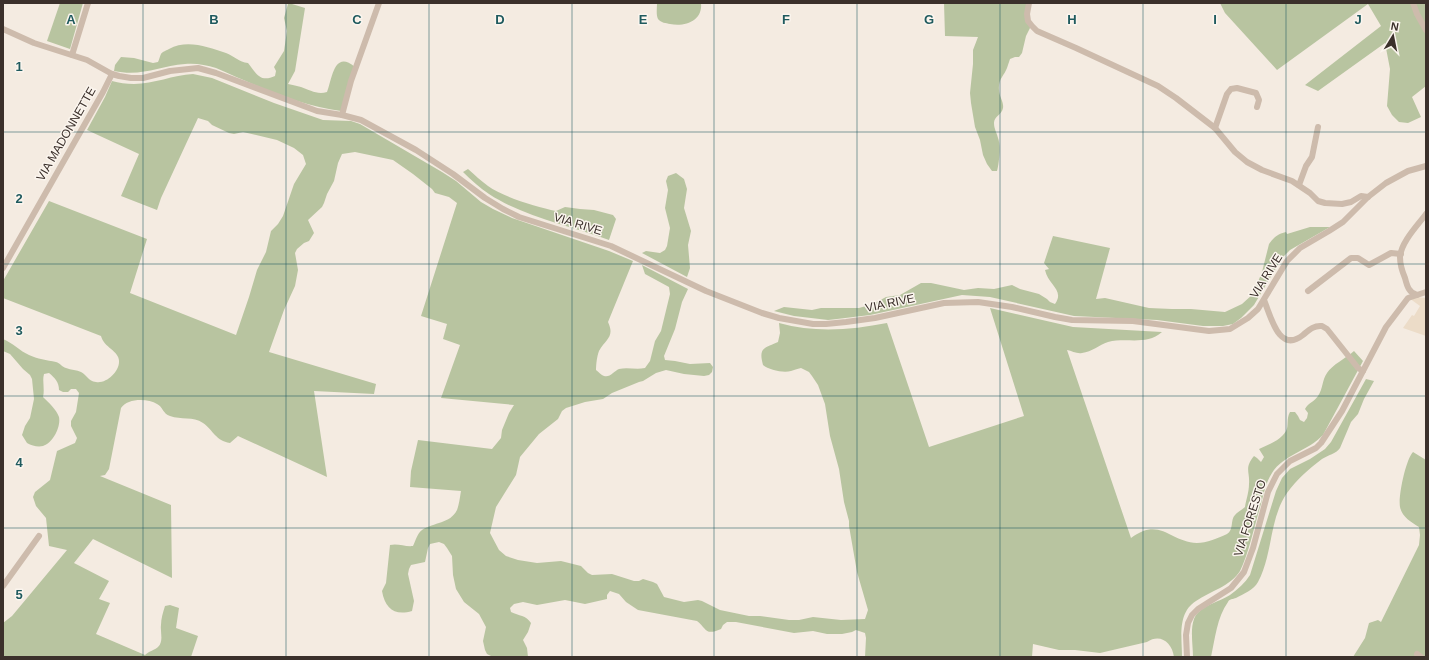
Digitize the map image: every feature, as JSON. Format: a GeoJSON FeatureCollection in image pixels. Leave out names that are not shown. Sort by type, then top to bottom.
{"type":"FeatureCollection","features":[{"type":"Feature","properties":{"kind":"street"},"geometry":{"type":"LineString","coordinates":[[72,55],[88,3]]}},
{"type":"Feature","properties":{"kind":"street"},"geometry":{"type":"LineString","coordinates":[[341,115],[351,81],[379,3]]}},
{"type":"Feature","properties":{"kind":"street"},"geometry":{"type":"LineString","coordinates":[[1029,3],[1027,14],[1028,21],[1037,31],[1158,86],[1215,128],[1241,158],[1262,170],[1285,178],[1299,185],[1318,201],[1342,204],[1351,202],[1361,196],[1368,197]]}},
{"type":"Feature","properties":{"kind":"street"},"geometry":{"type":"LineString","coordinates":[[1413,3],[1416,14],[1426,30]]}},
{"type":"Feature","properties":{"kind":"street","name":"VIA RIVE"},"geometry":{"type":"LineString","coordinates":[[3,29],[34,43],[86,60],[112,74],[131,78],[143,78],[170,71],[198,68],[216,73],[303,107],[361,120],[404,143],[453,174],[485,198],[511,214],[611,246],[706,291],[762,313],[790,321],[826,324],[846,322],[875,318],[944,303],[978,302],[1012,307],[1072,320],[1134,321],[1198,330],[1219,331],[1230,329],[1248,318],[1258,309],[1287,261],[1300,248],[1336,227],[1368,197],[1393,179],[1415,168],[1426,166]]}},
{"type":"Feature","properties":{"kind":"street","name":"VIA MADONNETTE"},"geometry":{"type":"LineString","coordinates":[[3,268],[112,74]]}},
{"type":"Feature","properties":{"kind":"street"},"geometry":{"type":"LineString","coordinates":[[1215,128],[1227,94],[1231,88],[1256,93],[1258,96],[1257,107]]}},
{"type":"Feature","properties":{"kind":"street"},"geometry":{"type":"LineString","coordinates":[[1299,185],[1306,166],[1312,157],[1318,127]]}},
{"type":"Feature","properties":{"kind":"street"},"geometry":{"type":"LineString","coordinates":[[1413,293],[1401,267],[1401,254],[1413,230],[1426,214]]}},
{"type":"Feature","properties":{"kind":"street"},"geometry":{"type":"LineString","coordinates":[[1308,291],[1352,258],[1358,258],[1370,265],[1391,253],[1401,254]]}},
{"type":"Feature","properties":{"kind":"street"},"geometry":{"type":"LineString","coordinates":[[1413,293],[1426,292]]}},
{"type":"Feature","properties":{"kind":"street"},"geometry":{"type":"LineString","coordinates":[[1413,293],[1426,296]]}},
{"type":"Feature","properties":{"kind":"street","name":"VIA FORESTO"},"geometry":{"type":"LineString","coordinates":[[1187,657],[1186,635],[1188,623],[1192,615],[1198,609],[1231,588],[1244,572],[1268,492],[1277,474],[1290,461],[1316,448],[1321,443],[1339,415],[1386,327],[1413,293]]}},
{"type":"Feature","properties":{"kind":"street"},"geometry":{"type":"LineString","coordinates":[[1264,300],[1281,336],[1287,340],[1294,340],[1314,327],[1322,326],[1327,329],[1358,368],[1363,371]]}},
{"type":"Feature","properties":{"kind":"street"},"geometry":{"type":"LineString","coordinates":[[3,586],[39,536]]}},
{"type":"Feature","properties":{"kind":"green space"},"geometry":{"type":"Polygon","coordinates":[[[60,3],[83,3],[70,49],[47,41],[60,3]]]}},
{"type":"Feature","properties":{"kind":"green space"},"geometry":{"type":"Polygon","coordinates":[[[657,3],[701,3],[701,9],[696,18],[692,21],[681,25],[676,25],[662,22],[658,19],[657,3]]]}},
{"type":"Feature","properties":{"kind":"green space"},"geometry":{"type":"Polygon","coordinates":[[[944,3],[1029,3],[1030,28],[1026,36],[1022,53],[1019,57],[1010,59],[999,83],[999,92],[1003,106],[1001,112],[994,121],[994,127],[999,141],[997,171],[992,171],[983,155],[980,140],[975,127],[971,103],[970,93],[973,50],[978,37],[945,36],[944,3]]]}},
{"type":"Feature","properties":{"kind":"green space"},"geometry":{"type":"Polygon","coordinates":[[[1220,3],[1426,3],[1426,86],[1412,97],[1421,117],[1408,123],[1399,122],[1392,115],[1387,106],[1390,69],[1385,43],[1318,91],[1305,85],[1381,26],[1368,4],[1277,70],[1225,13],[1220,3]]]}},
{"type":"Feature","properties":{"kind":"green space"},"geometry":{"type":"Polygon","coordinates":[[[288,4],[305,8],[295,71],[288,84],[317,93],[327,92],[335,68],[342,61],[348,62],[355,67],[341,111],[309,105],[293,100],[216,68],[205,65],[176,65],[133,73],[114,71],[115,65],[121,57],[134,58],[153,63],[158,62],[161,54],[166,50],[176,46],[190,44],[205,46],[229,54],[248,63],[262,78],[270,78],[275,76],[276,71],[274,67],[284,51],[287,31],[284,18],[288,4]]]}},
{"type":"Feature","properties":{"kind":"green space"},"geometry":{"type":"Polygon","coordinates":[[[193,74],[212,78],[274,103],[323,120],[351,121],[360,124],[442,172],[456,181],[481,202],[493,209],[512,218],[609,251],[633,261],[608,322],[611,331],[609,338],[599,351],[596,370],[603,376],[608,376],[619,369],[645,368],[650,361],[655,341],[661,331],[670,294],[669,287],[645,274],[642,265],[688,289],[682,302],[675,329],[664,356],[665,360],[690,364],[710,363],[713,367],[712,372],[709,375],[704,376],[666,370],[612,393],[603,399],[585,402],[566,408],[562,411],[558,419],[539,434],[520,457],[516,475],[496,507],[490,533],[499,550],[506,556],[518,560],[537,563],[561,561],[581,566],[592,575],[612,574],[634,581],[643,579],[657,584],[664,597],[684,602],[698,600],[720,610],[749,616],[789,620],[799,620],[813,617],[841,620],[865,619],[868,610],[857,572],[849,521],[844,502],[839,469],[830,436],[825,404],[818,385],[809,372],[801,368],[784,372],[772,370],[763,365],[761,355],[762,351],[766,347],[778,342],[780,333],[779,323],[806,328],[846,329],[887,323],[929,447],[1024,416],[990,308],[1073,327],[1162,332],[1149,339],[1108,342],[1086,352],[1078,353],[1067,350],[1131,538],[1150,529],[1165,532],[1188,542],[1197,543],[1224,536],[1229,532],[1234,517],[1245,507],[1249,487],[1248,467],[1251,460],[1254,456],[1261,462],[1264,457],[1259,449],[1274,442],[1284,434],[1287,429],[1290,412],[1295,412],[1300,420],[1304,422],[1308,413],[1305,409],[1318,396],[1325,376],[1329,370],[1354,351],[1363,361],[1323,435],[1310,445],[1282,462],[1270,476],[1265,488],[1252,538],[1238,574],[1226,585],[1196,601],[1186,612],[1183,619],[1181,634],[1182,657],[1174,657],[1168,643],[1165,640],[1156,638],[1147,642],[1100,653],[1059,650],[1033,644],[1032,657],[865,657],[865,633],[856,630],[842,634],[827,634],[813,631],[794,633],[736,622],[727,622],[721,629],[709,632],[697,621],[638,610],[626,602],[619,594],[610,591],[607,595],[607,599],[585,604],[565,600],[537,605],[523,602],[514,604],[510,608],[511,612],[525,617],[531,623],[523,640],[527,648],[528,657],[493,657],[487,654],[485,650],[483,641],[486,627],[479,614],[464,602],[456,589],[453,575],[452,556],[444,544],[439,542],[430,544],[425,562],[411,565],[409,569],[408,574],[414,601],[412,611],[401,613],[392,610],[388,607],[382,591],[386,583],[390,545],[396,544],[413,546],[422,530],[450,518],[454,515],[458,506],[461,491],[410,487],[411,471],[418,440],[492,449],[501,438],[502,430],[514,405],[441,398],[460,345],[443,339],[447,324],[421,316],[457,203],[449,197],[435,193],[413,174],[393,160],[355,152],[342,154],[338,163],[334,181],[322,207],[308,220],[314,233],[309,241],[297,249],[295,253],[298,270],[295,286],[284,310],[269,352],[376,384],[374,394],[314,391],[327,477],[238,436],[230,443],[225,442],[218,438],[203,423],[191,419],[170,416],[166,414],[159,405],[153,402],[138,400],[128,402],[121,408],[109,469],[105,475],[100,476],[171,505],[172,578],[93,539],[74,563],[109,581],[99,599],[110,603],[96,634],[145,655],[160,645],[163,613],[165,606],[170,605],[179,608],[176,628],[198,636],[191,657],[3,657],[3,623],[12,616],[67,550],[49,546],[46,518],[36,506],[33,497],[35,492],[50,480],[57,451],[75,443],[77,438],[71,426],[71,421],[76,412],[79,393],[76,389],[71,389],[68,392],[59,390],[57,382],[53,377],[49,373],[44,374],[43,397],[58,414],[59,425],[56,434],[47,444],[37,446],[27,443],[22,435],[30,418],[34,399],[32,379],[10,354],[3,351],[3,339],[29,355],[56,362],[70,369],[79,371],[96,382],[108,379],[117,370],[119,362],[119,358],[115,352],[105,344],[101,336],[3,298],[3,281],[49,201],[147,239],[130,293],[236,335],[257,270],[266,252],[271,231],[283,216],[294,184],[306,164],[303,155],[294,148],[277,140],[243,132],[234,134],[229,133],[212,125],[208,121],[198,118],[161,198],[157,210],[121,196],[139,154],[87,130],[112,81],[125,84],[141,84],[193,74]]]}},
{"type":"Feature","properties":{"kind":"green space"},"geometry":{"type":"Polygon","coordinates":[[[468,169],[485,184],[511,198],[556,211],[565,207],[594,210],[613,215],[616,219],[609,240],[531,215],[502,202],[482,189],[463,172],[468,169]]]}},
{"type":"Feature","properties":{"kind":"green space"},"geometry":{"type":"Polygon","coordinates":[[[676,173],[684,179],[687,189],[684,208],[691,231],[688,245],[690,268],[687,277],[642,253],[646,251],[660,253],[665,250],[667,246],[670,228],[665,208],[668,190],[666,181],[668,176],[676,173]]]}},
{"type":"Feature","properties":{"kind":"green space"},"geometry":{"type":"Polygon","coordinates":[[[1310,227],[1330,227],[1290,250],[1282,258],[1254,305],[1233,324],[1223,326],[1203,326],[1157,320],[1074,316],[990,297],[962,295],[870,315],[828,320],[794,316],[774,311],[784,307],[812,310],[821,308],[859,308],[873,304],[886,297],[900,295],[921,283],[931,283],[964,290],[978,288],[994,289],[1012,285],[1020,289],[1039,294],[1055,304],[1058,299],[1057,291],[1049,280],[1045,270],[1049,269],[1044,263],[1053,236],[1110,248],[1096,299],[1105,298],[1149,308],[1191,309],[1225,312],[1242,304],[1253,294],[1262,272],[1269,244],[1273,239],[1286,232],[1287,234],[1310,227]]]}},
{"type":"Feature","properties":{"kind":"green space"},"geometry":{"type":"Polygon","coordinates":[[[1366,379],[1374,381],[1358,414],[1351,422],[1340,448],[1322,459],[1303,474],[1287,493],[1281,503],[1263,571],[1258,582],[1248,592],[1230,600],[1224,608],[1215,636],[1211,657],[1193,657],[1192,628],[1194,619],[1200,611],[1230,595],[1248,578],[1276,491],[1282,478],[1290,469],[1310,459],[1325,449],[1331,442],[1366,379]]]}},
{"type":"Feature","properties":{"kind":"green space"},"geometry":{"type":"Polygon","coordinates":[[[1413,452],[1426,460],[1426,657],[1353,657],[1365,638],[1369,623],[1378,620],[1381,622],[1419,545],[1419,527],[1405,516],[1400,507],[1400,495],[1403,478],[1410,456],[1413,452]]]}},
{"type":"Feature","properties":{"kind":"shaded area"},"geometry":{"type":"Polygon","coordinates":[[[1409,298],[1426,298],[1426,336],[1403,328],[1412,315],[1414,316],[1420,306],[1409,298]]]}}]}
